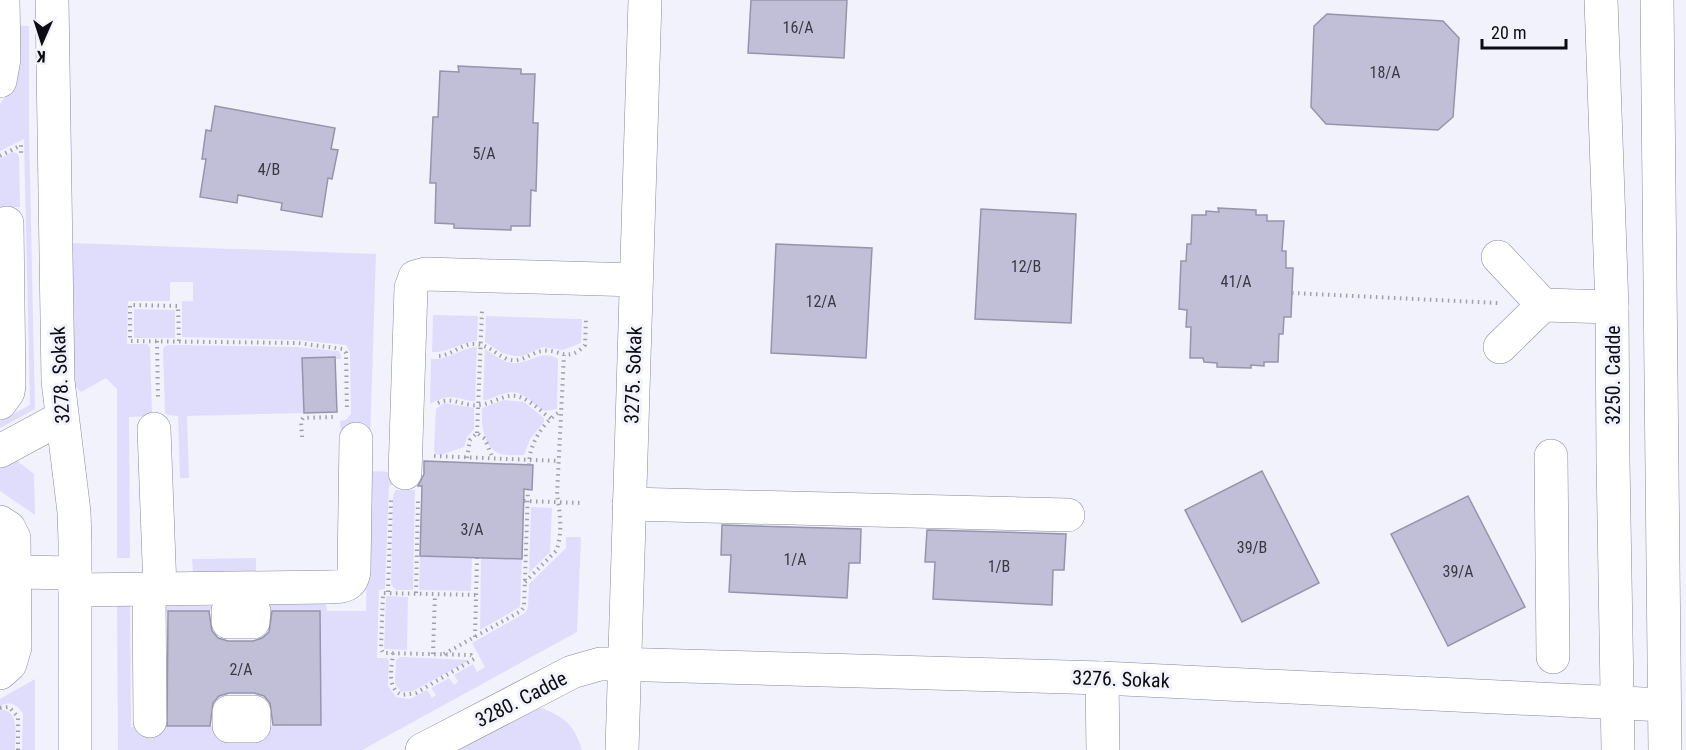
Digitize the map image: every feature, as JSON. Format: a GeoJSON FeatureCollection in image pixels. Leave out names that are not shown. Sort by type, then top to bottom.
{"type":"FeatureCollection","features":[{"type":"Feature","properties":{"kind":"street"},"geometry":{"type":"LineString","coordinates":[[0,81],[4,59],[3,0]]}},
{"type":"Feature","properties":{"kind":"street","name":"3278. Sokak"},"geometry":{"type":"LineString","coordinates":[[52,0],[57,369],[74,512],[75,750]]}},
{"type":"Feature","properties":{"kind":"street","name":"3275. Sokak"},"geometry":{"type":"LineString","coordinates":[[622,750],[645,0]]}},
{"type":"Feature","properties":{"kind":"street","name":"3250. Cadde"},"geometry":{"type":"LineString","coordinates":[[1601,0],[1612,307],[1618,750]]}},
{"type":"Feature","properties":{"kind":"street"},"geometry":{"type":"LineString","coordinates":[[1657,0],[1665,750]]}},
{"type":"Feature","properties":{"kind":"street"},"geometry":{"type":"LineString","coordinates":[[0,403],[8,392],[9,385],[7,223]]}},
{"type":"Feature","properties":{"kind":"street"},"geometry":{"type":"LineString","coordinates":[[1498,257],[1543,305],[1612,307]]}},
{"type":"Feature","properties":{"kind":"street"},"geometry":{"type":"LineString","coordinates":[[414,473],[411,288],[415,277],[426,274],[636,280]]}},
{"type":"Feature","properties":{"kind":"street"},"geometry":{"type":"LineString","coordinates":[[1500,346],[1543,305]]}},
{"type":"Feature","properties":{"kind":"street"},"geometry":{"type":"LineString","coordinates":[[0,451],[62,418]]}},
{"type":"Feature","properties":{"kind":"street"},"geometry":{"type":"LineString","coordinates":[[15,572],[75,582],[155,589],[340,587],[351,582],[354,571],[346,424]]}},
{"type":"Feature","properties":{"kind":"street"},"geometry":{"type":"LineString","coordinates":[[150,721],[155,589],[154,431]]}},
{"type":"Feature","properties":{"kind":"street"},"geometry":{"type":"LineString","coordinates":[[1551,456],[1552,657]]}},
{"type":"Feature","properties":{"kind":"street"},"geometry":{"type":"LineString","coordinates":[[629,504],[1068,515]]}},
{"type":"Feature","properties":{"kind":"street"},"geometry":{"type":"LineString","coordinates":[[0,522],[13,533],[15,572],[15,647],[10,664],[0,673]]}},
{"type":"Feature","properties":{"kind":"street","name":"3280. Cadde"},"geometry":{"type":"LineString","coordinates":[[422,750],[573,672],[600,664],[624,664]]}},
{"type":"Feature","properties":{"kind":"street","name":"3276. Sokak"},"geometry":{"type":"LineString","coordinates":[[624,664],[1102,678],[1664,705]]}},
{"type":"Feature","properties":{"kind":"street"},"geometry":{"type":"LineString","coordinates":[[1102,678],[1103,750]]}},
{"type":"Feature","properties":{"kind":"path"},"geometry":{"type":"LineString","coordinates":[[0,156],[21,145],[22,166]]}},
{"type":"Feature","properties":{"kind":"path"},"geometry":{"type":"LineString","coordinates":[[1292,293],[1543,305]]}},
{"type":"Feature","properties":{"kind":"path"},"geometry":{"type":"LineString","coordinates":[[179,341],[178,306],[130,305],[130,341],[298,344],[343,349],[346,353],[346,424],[303,418],[302,437]]}},
{"type":"Feature","properties":{"kind":"path"},"geometry":{"type":"LineString","coordinates":[[467,458],[468,443],[477,433],[482,311]]}},
{"type":"Feature","properties":{"kind":"path"},"geometry":{"type":"LineString","coordinates":[[432,356],[445,355],[464,345],[481,344],[513,360],[542,351],[564,355],[585,346],[586,319]]}},
{"type":"Feature","properties":{"kind":"path"},"geometry":{"type":"LineString","coordinates":[[154,431],[159,430],[157,341]]}},
{"type":"Feature","properties":{"kind":"path"},"geometry":{"type":"LineString","coordinates":[[525,582],[558,548],[564,355]]}},
{"type":"Feature","properties":{"kind":"path"},"geometry":{"type":"LineString","coordinates":[[435,406],[440,402],[453,400],[478,405],[505,397],[519,397],[551,419]]}},
{"type":"Feature","properties":{"kind":"path"},"geometry":{"type":"LineString","coordinates":[[529,463],[530,451],[535,440],[561,410]]}},
{"type":"Feature","properties":{"kind":"path"},"geometry":{"type":"LineString","coordinates":[[477,433],[485,439],[494,459]]}},
{"type":"Feature","properties":{"kind":"path"},"geometry":{"type":"LineString","coordinates":[[388,592],[414,473],[433,455],[437,458],[494,459],[529,463],[559,461]]}},
{"type":"Feature","properties":{"kind":"path"},"geometry":{"type":"LineString","coordinates":[[414,473],[416,593]]}},
{"type":"Feature","properties":{"kind":"path"},"geometry":{"type":"LineString","coordinates":[[444,655],[521,611],[524,605],[528,490]]}},
{"type":"Feature","properties":{"kind":"path"},"geometry":{"type":"LineString","coordinates":[[526,501],[583,503]]}},
{"type":"Feature","properties":{"kind":"path"},"geometry":{"type":"LineString","coordinates":[[475,637],[477,558]]}},
{"type":"Feature","properties":{"kind":"path"},"geometry":{"type":"LineString","coordinates":[[393,653],[392,684],[398,694],[406,696],[416,693],[474,659],[471,655],[383,652],[381,650],[383,593],[476,595]]}},
{"type":"Feature","properties":{"kind":"path"},"geometry":{"type":"LineString","coordinates":[[434,654],[435,594]]}},
{"type":"Feature","properties":{"kind":"path"},"geometry":{"type":"LineString","coordinates":[[0,708],[9,707],[18,717],[18,750]]}},
{"type":"Feature","properties":{"kind":"shaded area"},"geometry":{"type":"Polygon","coordinates":[[[19,26],[29,26],[35,409],[0,428],[0,421],[30,405],[24,139],[0,151],[0,104],[8,93],[19,26]]]}},
{"type":"Feature","properties":{"kind":"shaded area"},"geometry":{"type":"Polygon","coordinates":[[[12,152],[17,153],[19,157],[20,207],[0,207],[0,159],[12,152]]]}},
{"type":"Feature","properties":{"kind":"shaded area"},"geometry":{"type":"Polygon","coordinates":[[[72,243],[376,254],[370,440],[341,439],[340,421],[346,420],[351,414],[350,353],[346,345],[298,340],[182,337],[182,301],[193,301],[193,282],[170,282],[170,301],[128,301],[127,344],[147,344],[150,347],[152,413],[150,416],[129,417],[130,558],[117,558],[117,389],[106,378],[81,392],[74,385],[72,243]]]}},
{"type":"Feature","properties":{"kind":"shaded area"},"geometry":{"type":"Polygon","coordinates":[[[134,309],[175,310],[175,338],[134,338],[134,309]]]}},
{"type":"Feature","properties":{"kind":"shaded area"},"geometry":{"type":"Polygon","coordinates":[[[433,315],[478,316],[477,341],[444,351],[432,352],[433,315]]]}},
{"type":"Feature","properties":{"kind":"shaded area"},"geometry":{"type":"Polygon","coordinates":[[[486,316],[582,319],[581,343],[563,350],[543,347],[522,356],[502,353],[485,342],[486,316]]]}},
{"type":"Feature","properties":{"kind":"shaded area"},"geometry":{"type":"Polygon","coordinates":[[[168,345],[297,347],[338,351],[341,359],[335,359],[335,357],[302,358],[304,413],[187,416],[189,478],[180,478],[178,416],[165,413],[163,349],[168,345]]]}},
{"type":"Feature","properties":{"kind":"shaded area"},"geometry":{"type":"Polygon","coordinates":[[[477,347],[475,402],[448,397],[430,404],[431,359],[444,358],[465,349],[477,347]]]}},
{"type":"Feature","properties":{"kind":"shaded area"},"geometry":{"type":"Polygon","coordinates":[[[485,349],[511,363],[524,362],[546,355],[558,359],[557,409],[545,411],[523,395],[512,392],[483,400],[485,349]]]}},
{"type":"Feature","properties":{"kind":"shaded area"},"geometry":{"type":"Polygon","coordinates":[[[504,400],[524,402],[544,418],[544,422],[530,439],[524,455],[507,455],[495,451],[490,447],[484,435],[482,408],[504,400]]]}},
{"type":"Feature","properties":{"kind":"shaded area"},"geometry":{"type":"Polygon","coordinates":[[[444,403],[474,408],[474,429],[467,437],[464,447],[440,455],[434,451],[436,409],[444,403]]]}},
{"type":"Feature","properties":{"kind":"shaded area"},"geometry":{"type":"Polygon","coordinates":[[[15,459],[34,474],[35,515],[0,491],[0,467],[15,459]]]}},
{"type":"Feature","properties":{"kind":"shaded area"},"geometry":{"type":"Polygon","coordinates":[[[369,471],[416,473],[415,486],[389,485],[385,589],[379,590],[377,658],[387,658],[389,661],[388,686],[396,697],[410,699],[427,690],[432,698],[436,695],[431,688],[449,678],[454,685],[458,682],[454,675],[473,664],[477,672],[485,667],[472,643],[525,613],[528,607],[529,584],[566,548],[566,537],[581,537],[577,632],[362,750],[118,750],[117,606],[130,606],[131,727],[157,727],[156,606],[224,606],[228,611],[161,611],[162,654],[167,654],[168,685],[162,685],[162,726],[320,725],[320,611],[254,611],[258,605],[326,604],[327,611],[366,611],[369,471]]]}},
{"type":"Feature","properties":{"kind":"shaded area"},"geometry":{"type":"Polygon","coordinates":[[[396,490],[415,490],[413,590],[396,590],[391,585],[393,495],[396,490]]]}},
{"type":"Feature","properties":{"kind":"shaded area"},"geometry":{"type":"Polygon","coordinates":[[[531,507],[552,508],[550,552],[529,573],[531,507]]]}},
{"type":"Feature","properties":{"kind":"shaded area"},"geometry":{"type":"Polygon","coordinates":[[[420,556],[472,557],[471,591],[419,590],[420,556]]]}},
{"type":"Feature","properties":{"kind":"shaded area"},"geometry":{"type":"Polygon","coordinates":[[[256,558],[256,572],[193,572],[192,559],[256,558]]]}},
{"type":"Feature","properties":{"kind":"shaded area"},"geometry":{"type":"Polygon","coordinates":[[[481,558],[522,559],[520,607],[480,630],[481,558]]]}},
{"type":"Feature","properties":{"kind":"shaded area"},"geometry":{"type":"Polygon","coordinates":[[[386,596],[408,597],[407,650],[384,649],[386,596]]]}},
{"type":"Feature","properties":{"kind":"shaded area"},"geometry":{"type":"Polygon","coordinates":[[[400,657],[470,660],[413,691],[401,692],[395,683],[396,660],[400,657]]]}},
{"type":"Feature","properties":{"kind":"shaded area"},"geometry":{"type":"Polygon","coordinates":[[[35,679],[35,750],[22,750],[23,714],[13,704],[0,706],[0,699],[35,679]]]}},
{"type":"Feature","properties":{"kind":"shaded area"},"geometry":{"type":"Polygon","coordinates":[[[542,708],[568,723],[576,734],[582,750],[445,750],[505,717],[542,708]]]}},
{"type":"Feature","properties":{"kind":"shaded area"},"geometry":{"type":"Polygon","coordinates":[[[0,711],[8,711],[14,720],[15,750],[0,750],[0,711]]]}},
{"type":"Feature","properties":{"kind":"building"},"geometry":{"type":"Polygon","coordinates":[[[751,0],[847,0],[844,58],[748,53],[751,0]]]}},
{"type":"Feature","properties":{"kind":"building"},"geometry":{"type":"Polygon","coordinates":[[[1327,14],[1443,21],[1459,38],[1453,117],[1438,130],[1326,124],[1311,107],[1314,26],[1327,14]]]}},
{"type":"Feature","properties":{"kind":"building"},"geometry":{"type":"Polygon","coordinates":[[[458,66],[521,69],[521,74],[535,74],[533,123],[538,123],[536,191],[531,190],[530,226],[511,226],[511,230],[454,228],[454,224],[435,223],[436,183],[430,183],[433,117],[438,117],[440,71],[459,72],[458,66]]]}},
{"type":"Feature","properties":{"kind":"building"},"geometry":{"type":"Polygon","coordinates":[[[215,106],[335,128],[331,149],[338,150],[332,179],[328,178],[322,217],[281,210],[282,203],[238,195],[237,203],[200,197],[206,159],[202,159],[206,130],[211,131],[215,106]]]}},
{"type":"Feature","properties":{"kind":"building"},"geometry":{"type":"Polygon","coordinates":[[[1218,208],[1256,210],[1256,215],[1267,215],[1267,221],[1284,221],[1282,251],[1286,251],[1286,268],[1293,268],[1291,317],[1284,317],[1283,334],[1279,334],[1278,362],[1264,362],[1264,366],[1251,365],[1251,368],[1217,367],[1217,363],[1204,362],[1203,358],[1190,358],[1191,327],[1186,327],[1187,310],[1179,309],[1181,261],[1186,261],[1187,244],[1191,244],[1192,215],[1206,215],[1206,211],[1219,212],[1218,208]]]}},
{"type":"Feature","properties":{"kind":"building"},"geometry":{"type":"Polygon","coordinates":[[[981,209],[1076,214],[1071,323],[975,319],[981,209]]]}},
{"type":"Feature","properties":{"kind":"building"},"geometry":{"type":"Polygon","coordinates":[[[776,244],[872,248],[866,358],[771,353],[776,244]]]}},
{"type":"Feature","properties":{"kind":"building"},"geometry":{"type":"Polygon","coordinates":[[[335,357],[337,412],[304,413],[302,358],[335,357]]]}},
{"type":"Feature","properties":{"kind":"building"},"geometry":{"type":"Polygon","coordinates":[[[424,461],[533,465],[532,490],[524,489],[522,559],[420,556],[422,486],[418,486],[424,474],[424,461]]]}},
{"type":"Feature","properties":{"kind":"building"},"geometry":{"type":"Polygon","coordinates":[[[1262,471],[1319,583],[1242,622],[1185,510],[1262,471]]]}},
{"type":"Feature","properties":{"kind":"building"},"geometry":{"type":"Polygon","coordinates":[[[1468,496],[1525,607],[1448,646],[1391,534],[1468,496]]]}},
{"type":"Feature","properties":{"kind":"building"},"geometry":{"type":"Polygon","coordinates":[[[722,525],[861,529],[860,563],[849,563],[847,598],[729,592],[731,555],[721,555],[722,525]]]}},
{"type":"Feature","properties":{"kind":"building"},"geometry":{"type":"Polygon","coordinates":[[[927,530],[1066,534],[1064,570],[1053,570],[1052,605],[933,599],[935,562],[925,562],[927,530]]]}},
{"type":"Feature","properties":{"kind":"building"},"geometry":{"type":"Polygon","coordinates":[[[168,611],[209,611],[212,631],[218,638],[228,641],[253,641],[269,632],[272,611],[320,611],[321,725],[273,725],[270,703],[264,696],[254,693],[229,693],[219,696],[213,703],[210,726],[167,726],[168,611]]]}}]}
